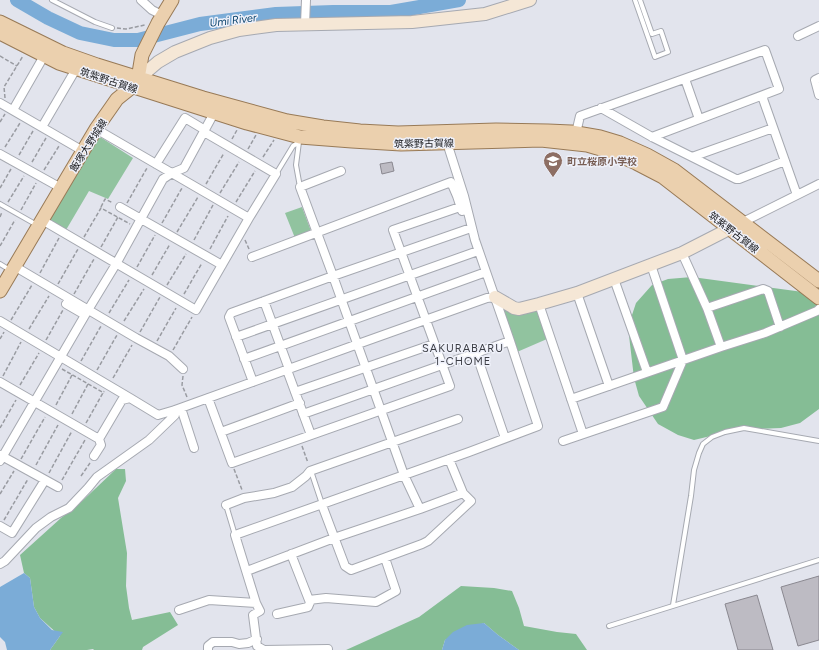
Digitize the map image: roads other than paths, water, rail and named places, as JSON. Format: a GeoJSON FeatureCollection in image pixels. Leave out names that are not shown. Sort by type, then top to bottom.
{"type":"FeatureCollection","features":[{"type":"Feature","properties":{"kind":"main road"},"geometry":{"type":"LineString","coordinates":[[135,83],[142,55],[160,19],[172,0]]}},
{"type":"Feature","properties":{"kind":"main road","name":"筑紫野古賀線"},"geometry":{"type":"LineString","coordinates":[[0,31],[63,53],[135,83],[214,113],[300,139],[401,144],[541,140],[587,145],[611,152],[663,177],[819,298]]}},
{"type":"Feature","properties":{"kind":"main road","name":"筑紫野古賀線"},"geometry":{"type":"LineString","coordinates":[[0,31],[28,48],[59,63],[76,69],[287,121],[323,127],[398,133],[530,130],[548,131],[576,133],[600,137],[620,143],[647,155],[674,170],[819,282]]}},
{"type":"Feature","properties":{"kind":"main road","name":"飯塚大野城線"},"geometry":{"type":"LineString","coordinates":[[0,291],[96,129],[117,99],[135,83]]}},
{"type":"Feature","properties":{"kind":"street"},"geometry":{"type":"LineString","coordinates":[[141,0],[160,19]]}},
{"type":"Feature","properties":{"kind":"street"},"geometry":{"type":"LineString","coordinates":[[305,22],[306,0]]}},
{"type":"Feature","properties":{"kind":"street"},"geometry":{"type":"LineString","coordinates":[[135,83],[158,62],[169,55],[210,38],[239,30],[305,22],[412,22],[485,14],[530,0]]}},
{"type":"Feature","properties":{"kind":"street"},"geometry":{"type":"LineString","coordinates":[[798,36],[819,26]]}},
{"type":"Feature","properties":{"kind":"street"},"geometry":{"type":"LineString","coordinates":[[576,133],[580,116],[765,50],[779,89],[652,136]]}},
{"type":"Feature","properties":{"kind":"street"},"geometry":{"type":"LineString","coordinates":[[13,110],[44,56]]}},
{"type":"Feature","properties":{"kind":"street"},"geometry":{"type":"LineString","coordinates":[[39,125],[76,69]]}},
{"type":"Feature","properties":{"kind":"street"},"geometry":{"type":"LineString","coordinates":[[819,78],[815,80],[819,95]]}},
{"type":"Feature","properties":{"kind":"street"},"geometry":{"type":"LineString","coordinates":[[685,79],[699,119]]}},
{"type":"Feature","properties":{"kind":"street"},"geometry":{"type":"LineString","coordinates":[[762,96],[797,195]]}},
{"type":"Feature","properties":{"kind":"street"},"geometry":{"type":"LineString","coordinates":[[3,104],[83,150]]}},
{"type":"Feature","properties":{"kind":"street"},"geometry":{"type":"LineString","coordinates":[[601,108],[736,179],[785,161]]}},
{"type":"Feature","properties":{"kind":"street"},"geometry":{"type":"LineString","coordinates":[[58,487],[18,464],[1,457],[116,264],[164,179],[172,173],[184,168],[214,113]]}},
{"type":"Feature","properties":{"kind":"street"},"geometry":{"type":"LineString","coordinates":[[40,223],[62,232],[196,310],[276,174],[184,118],[153,163]]}},
{"type":"Feature","properties":{"kind":"street"},"geometry":{"type":"LineString","coordinates":[[692,157],[773,128]]}},
{"type":"Feature","properties":{"kind":"street"},"geometry":{"type":"LineString","coordinates":[[96,129],[249,218]]}},
{"type":"Feature","properties":{"kind":"street"},"geometry":{"type":"LineString","coordinates":[[328,649],[264,650],[257,646],[253,615],[260,611],[256,603],[235,536],[538,426],[478,251],[448,142]]}},
{"type":"Feature","properties":{"kind":"street"},"geometry":{"type":"LineString","coordinates":[[0,154],[61,188]]}},
{"type":"Feature","properties":{"kind":"street"},"geometry":{"type":"LineString","coordinates":[[341,171],[300,187],[350,321],[404,475],[420,509]]}},
{"type":"Feature","properties":{"kind":"street"},"geometry":{"type":"LineString","coordinates":[[252,256],[451,182],[466,219],[469,218]]}},
{"type":"Feature","properties":{"kind":"street"},"geometry":{"type":"LineString","coordinates":[[0,321],[158,415],[487,298],[495,297],[514,308],[519,309],[539,304],[614,279],[682,253],[819,184]]}},
{"type":"Feature","properties":{"kind":"street"},"geometry":{"type":"LineString","coordinates":[[208,398],[232,463],[450,386],[393,230],[460,207]]}},
{"type":"Feature","properties":{"kind":"street"},"geometry":{"type":"LineString","coordinates":[[122,208],[222,265]]}},
{"type":"Feature","properties":{"kind":"street"},"geometry":{"type":"LineString","coordinates":[[253,382],[229,317],[231,313],[471,228]]}},
{"type":"Feature","properties":{"kind":"street"},"geometry":{"type":"LineString","coordinates":[[236,337],[478,251]]}},
{"type":"Feature","properties":{"kind":"street"},"geometry":{"type":"LineString","coordinates":[[682,253],[707,308],[721,347]]}},
{"type":"Feature","properties":{"kind":"street"},"geometry":{"type":"LineString","coordinates":[[563,441],[663,407],[682,360],[651,265]]}},
{"type":"Feature","properties":{"kind":"street"},"geometry":{"type":"LineString","coordinates":[[13,269],[103,322],[169,356],[183,369]]}},
{"type":"Feature","properties":{"kind":"street"},"geometry":{"type":"LineString","coordinates":[[244,359],[486,272]]}},
{"type":"Feature","properties":{"kind":"street"},"geometry":{"type":"LineString","coordinates":[[614,279],[647,372]]}},
{"type":"Feature","properties":{"kind":"street"},"geometry":{"type":"LineString","coordinates":[[707,308],[763,289],[768,291],[780,327]]}},
{"type":"Feature","properties":{"kind":"street"},"geometry":{"type":"LineString","coordinates":[[576,292],[609,386]]}},
{"type":"Feature","properties":{"kind":"street"},"geometry":{"type":"LineString","coordinates":[[264,301],[311,435]]}},
{"type":"Feature","properties":{"kind":"street"},"geometry":{"type":"LineString","coordinates":[[539,304],[583,434]]}},
{"type":"Feature","properties":{"kind":"street"},"geometry":{"type":"LineString","coordinates":[[571,399],[765,333],[819,309]]}},
{"type":"Feature","properties":{"kind":"street"},"geometry":{"type":"LineString","coordinates":[[303,414],[510,341]]}},
{"type":"Feature","properties":{"kind":"street"},"geometry":{"type":"LineString","coordinates":[[295,392],[434,344]]}},
{"type":"Feature","properties":{"kind":"street"},"geometry":{"type":"LineString","coordinates":[[476,353],[505,438]]}},
{"type":"Feature","properties":{"kind":"street"},"geometry":{"type":"LineString","coordinates":[[0,381],[99,439],[101,445],[94,456]]}},
{"type":"Feature","properties":{"kind":"street"},"geometry":{"type":"LineString","coordinates":[[99,439],[122,400],[130,398]]}},
{"type":"Feature","properties":{"kind":"street"},"geometry":{"type":"LineString","coordinates":[[221,432],[300,404]]}},
{"type":"Feature","properties":{"kind":"street"},"geometry":{"type":"LineString","coordinates":[[178,409],[194,448]]}},
{"type":"Feature","properties":{"kind":"street"},"geometry":{"type":"LineString","coordinates":[[0,564],[5,561],[36,528],[51,517],[69,508],[97,477],[159,432],[175,415],[178,409]]}},
{"type":"Feature","properties":{"kind":"street"},"geometry":{"type":"LineString","coordinates":[[226,505],[244,498],[274,493],[292,487],[306,476],[310,470],[458,419]]}},
{"type":"Feature","properties":{"kind":"street"},"geometry":{"type":"LineString","coordinates":[[322,505],[345,566],[351,570],[385,558],[428,541],[471,501],[463,493],[449,459]]}},
{"type":"Feature","properties":{"kind":"street"},"geometry":{"type":"LineString","coordinates":[[0,526],[12,533],[45,480]]}},
{"type":"Feature","properties":{"kind":"street"},"geometry":{"type":"LineString","coordinates":[[247,571],[334,538],[463,493]]}},
{"type":"Feature","properties":{"kind":"street"},"geometry":{"type":"LineString","coordinates":[[291,554],[309,600],[311,600]]}},
{"type":"Feature","properties":{"kind":"street"},"geometry":{"type":"LineString","coordinates":[[311,600],[326,598],[376,602],[396,591],[385,558]]}},
{"type":"Feature","properties":{"kind":"street"},"geometry":{"type":"LineString","coordinates":[[179,610],[209,600],[256,603]]}},
{"type":"Feature","properties":{"kind":"street"},"geometry":{"type":"LineString","coordinates":[[277,614],[308,607],[311,600]]}},
{"type":"Feature","properties":{"kind":"street"},"geometry":{"type":"LineString","coordinates":[[208,650],[208,646],[213,642],[232,642],[239,644],[248,643],[257,639]]}},
{"type":"Feature","properties":{"kind":"lane"},"geometry":{"type":"LineString","coordinates":[[52,0],[95,22],[112,28]]}},
{"type":"Feature","properties":{"kind":"lane"},"geometry":{"type":"LineString","coordinates":[[635,0],[655,57],[668,52],[661,31],[652,34],[640,0]]}},
{"type":"Feature","properties":{"kind":"lane"},"geometry":{"type":"LineString","coordinates":[[276,174],[293,146],[300,139]]}},
{"type":"Feature","properties":{"kind":"lane"},"geometry":{"type":"LineString","coordinates":[[300,139],[296,165],[300,187]]}},
{"type":"Feature","properties":{"kind":"lane"},"geometry":{"type":"LineString","coordinates":[[0,204],[40,223]]}},
{"type":"Feature","properties":{"kind":"lane"},"geometry":{"type":"LineString","coordinates":[[0,264],[13,269]]}},
{"type":"Feature","properties":{"kind":"lane"},"geometry":{"type":"LineString","coordinates":[[673,605],[694,470],[698,453],[704,444],[712,437],[725,432],[744,428],[819,441]]}},
{"type":"Feature","properties":{"kind":"lane"},"geometry":{"type":"LineString","coordinates":[[310,470],[322,505]]}},
{"type":"Feature","properties":{"kind":"lane"},"geometry":{"type":"LineString","coordinates":[[226,505],[235,536]]}},
{"type":"Feature","properties":{"kind":"lane"},"geometry":{"type":"LineString","coordinates":[[609,626],[819,560]]}},
{"type":"Feature","properties":{"kind":"water"},"geometry":{"type":"Polygon","coordinates":[[[24,573],[30,578],[34,607],[40,618],[52,630],[63,632],[50,650],[7,650],[5,642],[0,637],[0,587],[24,573]]]}},
{"type":"Feature","properties":{"kind":"water"},"geometry":{"type":"Polygon","coordinates":[[[484,623],[519,650],[442,650],[445,640],[453,632],[467,625],[484,623]]]}},
{"type":"Feature","properties":{"kind":"waterway","name":"Umi River"},"geometry":{"type":"LineString","coordinates":[[17,0],[48,18],[80,33],[114,40],[138,40],[200,24],[276,14],[391,12],[459,0]]}},
{"type":"Feature","properties":{"kind":"place","name":"町立桜原小学校"},"geometry":{"type":"Point","coordinates":[553,178]}},
{"type":"Feature","properties":{"kind":"district","name":"SAKURABARU 1-CHOME"},"geometry":{"type":"Point","coordinates":[463,354]}}]}
